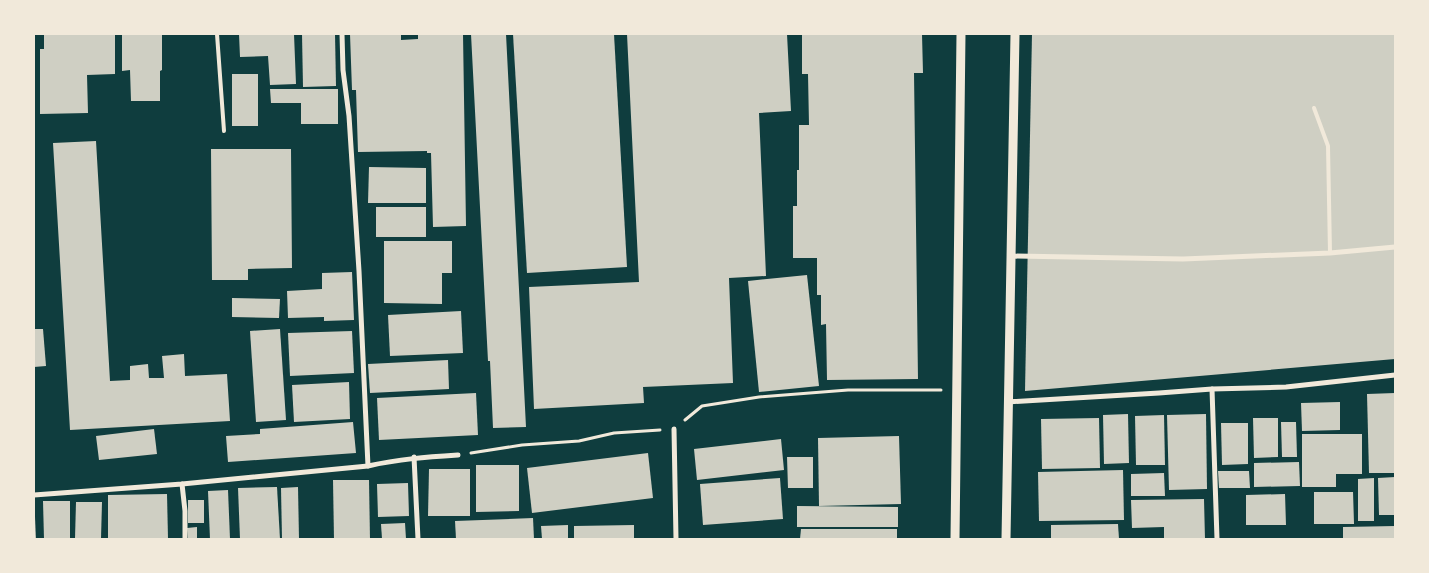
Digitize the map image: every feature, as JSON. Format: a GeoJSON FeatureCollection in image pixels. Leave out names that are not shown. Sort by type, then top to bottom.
{"type":"FeatureCollection","features":[{"type":"Feature","properties":{"kind":"street"},"geometry":{"type":"LineString","coordinates":[[342,34],[343,70],[349,116],[359,271],[368,466]]}},
{"type":"Feature","properties":{"kind":"street"},"geometry":{"type":"LineString","coordinates":[[955,539],[961,34]]}},
{"type":"Feature","properties":{"kind":"street"},"geometry":{"type":"LineString","coordinates":[[1006,539],[1015,34]]}},
{"type":"Feature","properties":{"kind":"street"},"geometry":{"type":"LineString","coordinates":[[1010,256],[1183,259],[1330,253],[1395,247]]}},
{"type":"Feature","properties":{"kind":"street"},"geometry":{"type":"LineString","coordinates":[[1008,402],[1212,389],[1286,387],[1395,376]]}},
{"type":"Feature","properties":{"kind":"street"},"geometry":{"type":"LineString","coordinates":[[1212,389],[1217,539]]}},
{"type":"Feature","properties":{"kind":"street"},"geometry":{"type":"LineString","coordinates":[[674,429],[676,539]]}},
{"type":"Feature","properties":{"kind":"street"},"geometry":{"type":"LineString","coordinates":[[34,495],[182,484],[368,466],[414,457],[458,455]]}},
{"type":"Feature","properties":{"kind":"street"},"geometry":{"type":"LineString","coordinates":[[414,457],[418,539]]}},
{"type":"Feature","properties":{"kind":"street"},"geometry":{"type":"LineString","coordinates":[[182,484],[185,511],[185,539]]}},
{"type":"Feature","properties":{"kind":"lane"},"geometry":{"type":"LineString","coordinates":[[217,34],[224,131]]}},
{"type":"Feature","properties":{"kind":"lane"},"geometry":{"type":"LineString","coordinates":[[1314,108],[1328,146],[1330,253]]}},
{"type":"Feature","properties":{"kind":"path"},"geometry":{"type":"LineString","coordinates":[[458,455],[522,445],[578,441],[614,433],[674,429],[702,406],[759,397],[848,390],[956,390]]}},
{"type":"Feature","properties":{"kind":"building"},"geometry":{"type":"Polygon","coordinates":[[[44,34],[115,34],[115,74],[87,75],[88,113],[40,114],[40,49],[44,49],[44,34]]]}},
{"type":"Feature","properties":{"kind":"building"},"geometry":{"type":"Polygon","coordinates":[[[122,34],[162,34],[160,101],[131,101],[130,70],[122,71],[122,34]]]}},
{"type":"Feature","properties":{"kind":"building"},"geometry":{"type":"Polygon","coordinates":[[[239,34],[294,34],[296,84],[270,85],[268,56],[240,57],[239,34]]]}},
{"type":"Feature","properties":{"kind":"building"},"geometry":{"type":"Polygon","coordinates":[[[302,34],[335,34],[336,86],[303,87],[302,34]]]}},
{"type":"Feature","properties":{"kind":"building"},"geometry":{"type":"Polygon","coordinates":[[[350,34],[401,34],[401,40],[418,39],[418,34],[463,34],[466,226],[433,227],[431,153],[427,153],[427,151],[358,152],[356,90],[352,90],[350,34]]]}},
{"type":"Feature","properties":{"kind":"building"},"geometry":{"type":"Polygon","coordinates":[[[471,34],[506,34],[526,427],[493,428],[471,34]]]}},
{"type":"Feature","properties":{"kind":"building"},"geometry":{"type":"Polygon","coordinates":[[[513,34],[614,34],[627,267],[527,273],[513,34]]]}},
{"type":"Feature","properties":{"kind":"building"},"geometry":{"type":"Polygon","coordinates":[[[627,34],[787,34],[791,111],[759,113],[766,276],[729,278],[733,383],[643,387],[644,403],[534,409],[529,287],[639,282],[627,34]]]}},
{"type":"Feature","properties":{"kind":"building"},"geometry":{"type":"Polygon","coordinates":[[[802,34],[922,34],[923,73],[914,73],[918,379],[827,380],[826,324],[821,325],[821,295],[817,295],[817,258],[793,258],[793,206],[797,206],[799,125],[809,125],[808,74],[802,74],[802,34]]]}},
{"type":"Feature","properties":{"kind":"building"},"geometry":{"type":"Polygon","coordinates":[[[1032,34],[1395,34],[1395,359],[1025,391],[1032,34]]]}},
{"type":"Feature","properties":{"kind":"building"},"geometry":{"type":"Polygon","coordinates":[[[232,74],[258,74],[258,126],[232,126],[232,74]]]}},
{"type":"Feature","properties":{"kind":"building"},"geometry":{"type":"Polygon","coordinates":[[[270,89],[338,89],[338,124],[301,124],[301,103],[271,103],[270,89]]]}},
{"type":"Feature","properties":{"kind":"building"},"geometry":{"type":"Polygon","coordinates":[[[96,141],[110,381],[130,380],[130,366],[148,364],[149,378],[164,378],[162,356],[184,354],[185,376],[227,374],[230,421],[70,430],[53,143],[96,141]]]}},
{"type":"Feature","properties":{"kind":"building"},"geometry":{"type":"Polygon","coordinates":[[[211,149],[291,149],[292,268],[248,269],[248,280],[212,280],[211,149]]]}},
{"type":"Feature","properties":{"kind":"building"},"geometry":{"type":"Polygon","coordinates":[[[369,167],[426,168],[426,203],[368,203],[369,167]]]}},
{"type":"Feature","properties":{"kind":"building"},"geometry":{"type":"Polygon","coordinates":[[[376,207],[426,207],[426,237],[376,237],[376,207]]]}},
{"type":"Feature","properties":{"kind":"building"},"geometry":{"type":"Polygon","coordinates":[[[384,241],[452,241],[452,273],[442,273],[442,304],[384,303],[384,241]]]}},
{"type":"Feature","properties":{"kind":"building"},"geometry":{"type":"Polygon","coordinates":[[[352,272],[354,320],[324,321],[324,317],[288,318],[287,291],[322,289],[322,273],[352,272]]]}},
{"type":"Feature","properties":{"kind":"building"},"geometry":{"type":"Polygon","coordinates":[[[807,275],[819,386],[759,392],[748,281],[807,275]]]}},
{"type":"Feature","properties":{"kind":"building"},"geometry":{"type":"Polygon","coordinates":[[[232,298],[280,299],[279,318],[232,317],[232,298]]]}},
{"type":"Feature","properties":{"kind":"building"},"geometry":{"type":"Polygon","coordinates":[[[461,311],[463,353],[390,356],[388,315],[461,311]]]}},
{"type":"Feature","properties":{"kind":"building"},"geometry":{"type":"Polygon","coordinates":[[[34,329],[43,329],[46,366],[34,367],[34,329]]]}},
{"type":"Feature","properties":{"kind":"building"},"geometry":{"type":"Polygon","coordinates":[[[280,329],[286,420],[256,422],[250,331],[280,329]]]}},
{"type":"Feature","properties":{"kind":"building"},"geometry":{"type":"Polygon","coordinates":[[[352,331],[354,373],[290,376],[288,333],[352,331]]]}},
{"type":"Feature","properties":{"kind":"building"},"geometry":{"type":"Polygon","coordinates":[[[448,360],[449,389],[370,393],[368,364],[448,360]]]}},
{"type":"Feature","properties":{"kind":"building"},"geometry":{"type":"Polygon","coordinates":[[[349,382],[350,419],[294,422],[292,385],[349,382]]]}},
{"type":"Feature","properties":{"kind":"building"},"geometry":{"type":"Polygon","coordinates":[[[476,393],[478,435],[379,440],[377,398],[476,393]]]}},
{"type":"Feature","properties":{"kind":"building"},"geometry":{"type":"Polygon","coordinates":[[[1395,393],[1395,473],[1369,473],[1367,394],[1395,393]]]}},
{"type":"Feature","properties":{"kind":"building"},"geometry":{"type":"Polygon","coordinates":[[[1340,402],[1340,430],[1302,431],[1301,403],[1340,402]]]}},
{"type":"Feature","properties":{"kind":"building"},"geometry":{"type":"Polygon","coordinates":[[[1128,414],[1129,463],[1104,464],[1103,415],[1128,414]]]}},
{"type":"Feature","properties":{"kind":"building"},"geometry":{"type":"Polygon","coordinates":[[[1206,414],[1207,489],[1169,490],[1167,415],[1206,414]]]}},
{"type":"Feature","properties":{"kind":"building"},"geometry":{"type":"Polygon","coordinates":[[[1164,415],[1165,465],[1136,465],[1135,416],[1164,415]]]}},
{"type":"Feature","properties":{"kind":"building"},"geometry":{"type":"Polygon","coordinates":[[[1099,418],[1100,468],[1042,469],[1041,419],[1099,418]]]}},
{"type":"Feature","properties":{"kind":"building"},"geometry":{"type":"Polygon","coordinates":[[[1253,418],[1278,418],[1278,457],[1254,458],[1253,418]]]}},
{"type":"Feature","properties":{"kind":"building"},"geometry":{"type":"Polygon","coordinates":[[[353,422],[356,453],[228,462],[226,436],[260,434],[260,429],[353,422]]]}},
{"type":"Feature","properties":{"kind":"building"},"geometry":{"type":"Polygon","coordinates":[[[1281,422],[1296,422],[1297,457],[1282,457],[1281,422]]]}},
{"type":"Feature","properties":{"kind":"building"},"geometry":{"type":"Polygon","coordinates":[[[1221,423],[1248,423],[1248,464],[1222,465],[1221,423]]]}},
{"type":"Feature","properties":{"kind":"building"},"geometry":{"type":"Polygon","coordinates":[[[154,429],[157,454],[99,460],[96,436],[154,429]]]}},
{"type":"Feature","properties":{"kind":"building"},"geometry":{"type":"Polygon","coordinates":[[[1302,434],[1362,434],[1362,474],[1336,474],[1336,487],[1302,487],[1302,434]]]}},
{"type":"Feature","properties":{"kind":"building"},"geometry":{"type":"Polygon","coordinates":[[[899,436],[901,504],[819,506],[818,438],[899,436]]]}},
{"type":"Feature","properties":{"kind":"building"},"geometry":{"type":"Polygon","coordinates":[[[781,439],[784,470],[697,480],[694,449],[781,439]]]}},
{"type":"Feature","properties":{"kind":"building"},"geometry":{"type":"Polygon","coordinates":[[[648,453],[653,498],[532,513],[527,468],[648,453]]]}},
{"type":"Feature","properties":{"kind":"building"},"geometry":{"type":"Polygon","coordinates":[[[787,457],[813,457],[813,488],[788,488],[787,457]]]}},
{"type":"Feature","properties":{"kind":"building"},"geometry":{"type":"Polygon","coordinates":[[[1299,462],[1300,486],[1254,487],[1254,463],[1299,462]]]}},
{"type":"Feature","properties":{"kind":"building"},"geometry":{"type":"Polygon","coordinates":[[[476,465],[519,465],[519,511],[476,512],[476,465]]]}},
{"type":"Feature","properties":{"kind":"building"},"geometry":{"type":"Polygon","coordinates":[[[429,469],[470,469],[470,516],[428,516],[429,469]]]}},
{"type":"Feature","properties":{"kind":"building"},"geometry":{"type":"Polygon","coordinates":[[[1123,470],[1124,520],[1039,521],[1038,472],[1123,470]]]}},
{"type":"Feature","properties":{"kind":"building"},"geometry":{"type":"Polygon","coordinates":[[[1218,471],[1249,471],[1250,488],[1219,488],[1218,471]]]}},
{"type":"Feature","properties":{"kind":"building"},"geometry":{"type":"Polygon","coordinates":[[[1164,473],[1165,496],[1131,496],[1131,474],[1164,473]]]}},
{"type":"Feature","properties":{"kind":"building"},"geometry":{"type":"Polygon","coordinates":[[[1395,477],[1395,515],[1379,515],[1378,478],[1395,477]]]}},
{"type":"Feature","properties":{"kind":"building"},"geometry":{"type":"Polygon","coordinates":[[[780,478],[783,519],[703,525],[700,484],[780,478]]]}},
{"type":"Feature","properties":{"kind":"building"},"geometry":{"type":"Polygon","coordinates":[[[1374,478],[1374,521],[1358,521],[1358,479],[1374,478]]]}},
{"type":"Feature","properties":{"kind":"building"},"geometry":{"type":"Polygon","coordinates":[[[333,480],[369,480],[370,539],[334,539],[333,480]]]}},
{"type":"Feature","properties":{"kind":"building"},"geometry":{"type":"Polygon","coordinates":[[[408,483],[409,516],[378,517],[377,484],[408,483]]]}},
{"type":"Feature","properties":{"kind":"building"},"geometry":{"type":"Polygon","coordinates":[[[277,487],[280,539],[240,539],[238,488],[277,487]]]}},
{"type":"Feature","properties":{"kind":"building"},"geometry":{"type":"Polygon","coordinates":[[[298,487],[299,539],[282,539],[281,488],[298,487]]]}},
{"type":"Feature","properties":{"kind":"building"},"geometry":{"type":"Polygon","coordinates":[[[228,490],[230,539],[210,539],[208,491],[228,490]]]}},
{"type":"Feature","properties":{"kind":"building"},"geometry":{"type":"Polygon","coordinates":[[[1314,492],[1353,492],[1354,524],[1314,524],[1314,492]]]}},
{"type":"Feature","properties":{"kind":"building"},"geometry":{"type":"Polygon","coordinates":[[[167,494],[168,538],[108,539],[108,495],[167,494]]]}},
{"type":"Feature","properties":{"kind":"building"},"geometry":{"type":"Polygon","coordinates":[[[1285,494],[1286,525],[1246,525],[1246,495],[1285,494]]]}},
{"type":"Feature","properties":{"kind":"building"},"geometry":{"type":"Polygon","coordinates":[[[1204,499],[1205,539],[1164,539],[1164,527],[1132,528],[1131,500],[1204,499]]]}},
{"type":"Feature","properties":{"kind":"building"},"geometry":{"type":"Polygon","coordinates":[[[188,500],[204,500],[204,523],[188,523],[188,500]]]}},
{"type":"Feature","properties":{"kind":"building"},"geometry":{"type":"Polygon","coordinates":[[[43,501],[70,501],[70,539],[44,539],[43,501]]]}},
{"type":"Feature","properties":{"kind":"building"},"geometry":{"type":"Polygon","coordinates":[[[76,502],[102,502],[101,539],[75,539],[76,502]]]}},
{"type":"Feature","properties":{"kind":"building"},"geometry":{"type":"Polygon","coordinates":[[[797,506],[898,507],[898,527],[797,527],[797,506]]]}},
{"type":"Feature","properties":{"kind":"building"},"geometry":{"type":"Polygon","coordinates":[[[35,517],[36,539],[34,539],[35,517]]]}},
{"type":"Feature","properties":{"kind":"building"},"geometry":{"type":"Polygon","coordinates":[[[533,518],[534,539],[456,539],[455,521],[533,518]]]}},
{"type":"Feature","properties":{"kind":"building"},"geometry":{"type":"Polygon","coordinates":[[[405,523],[406,539],[382,539],[381,524],[405,523]]]}},
{"type":"Feature","properties":{"kind":"building"},"geometry":{"type":"Polygon","coordinates":[[[1118,524],[1119,539],[1051,539],[1051,525],[1118,524]]]}},
{"type":"Feature","properties":{"kind":"building"},"geometry":{"type":"Polygon","coordinates":[[[568,525],[568,539],[542,539],[541,526],[568,525]]]}},
{"type":"Feature","properties":{"kind":"building"},"geometry":{"type":"Polygon","coordinates":[[[634,525],[634,539],[574,539],[574,526],[634,525]]]}},
{"type":"Feature","properties":{"kind":"building"},"geometry":{"type":"Polygon","coordinates":[[[1395,526],[1395,539],[1343,539],[1343,527],[1395,526]]]}},
{"type":"Feature","properties":{"kind":"building"},"geometry":{"type":"Polygon","coordinates":[[[197,527],[197,539],[188,539],[187,528],[197,527]]]}},
{"type":"Feature","properties":{"kind":"building"},"geometry":{"type":"Polygon","coordinates":[[[801,529],[897,529],[897,539],[800,539],[801,529]]]}}]}
